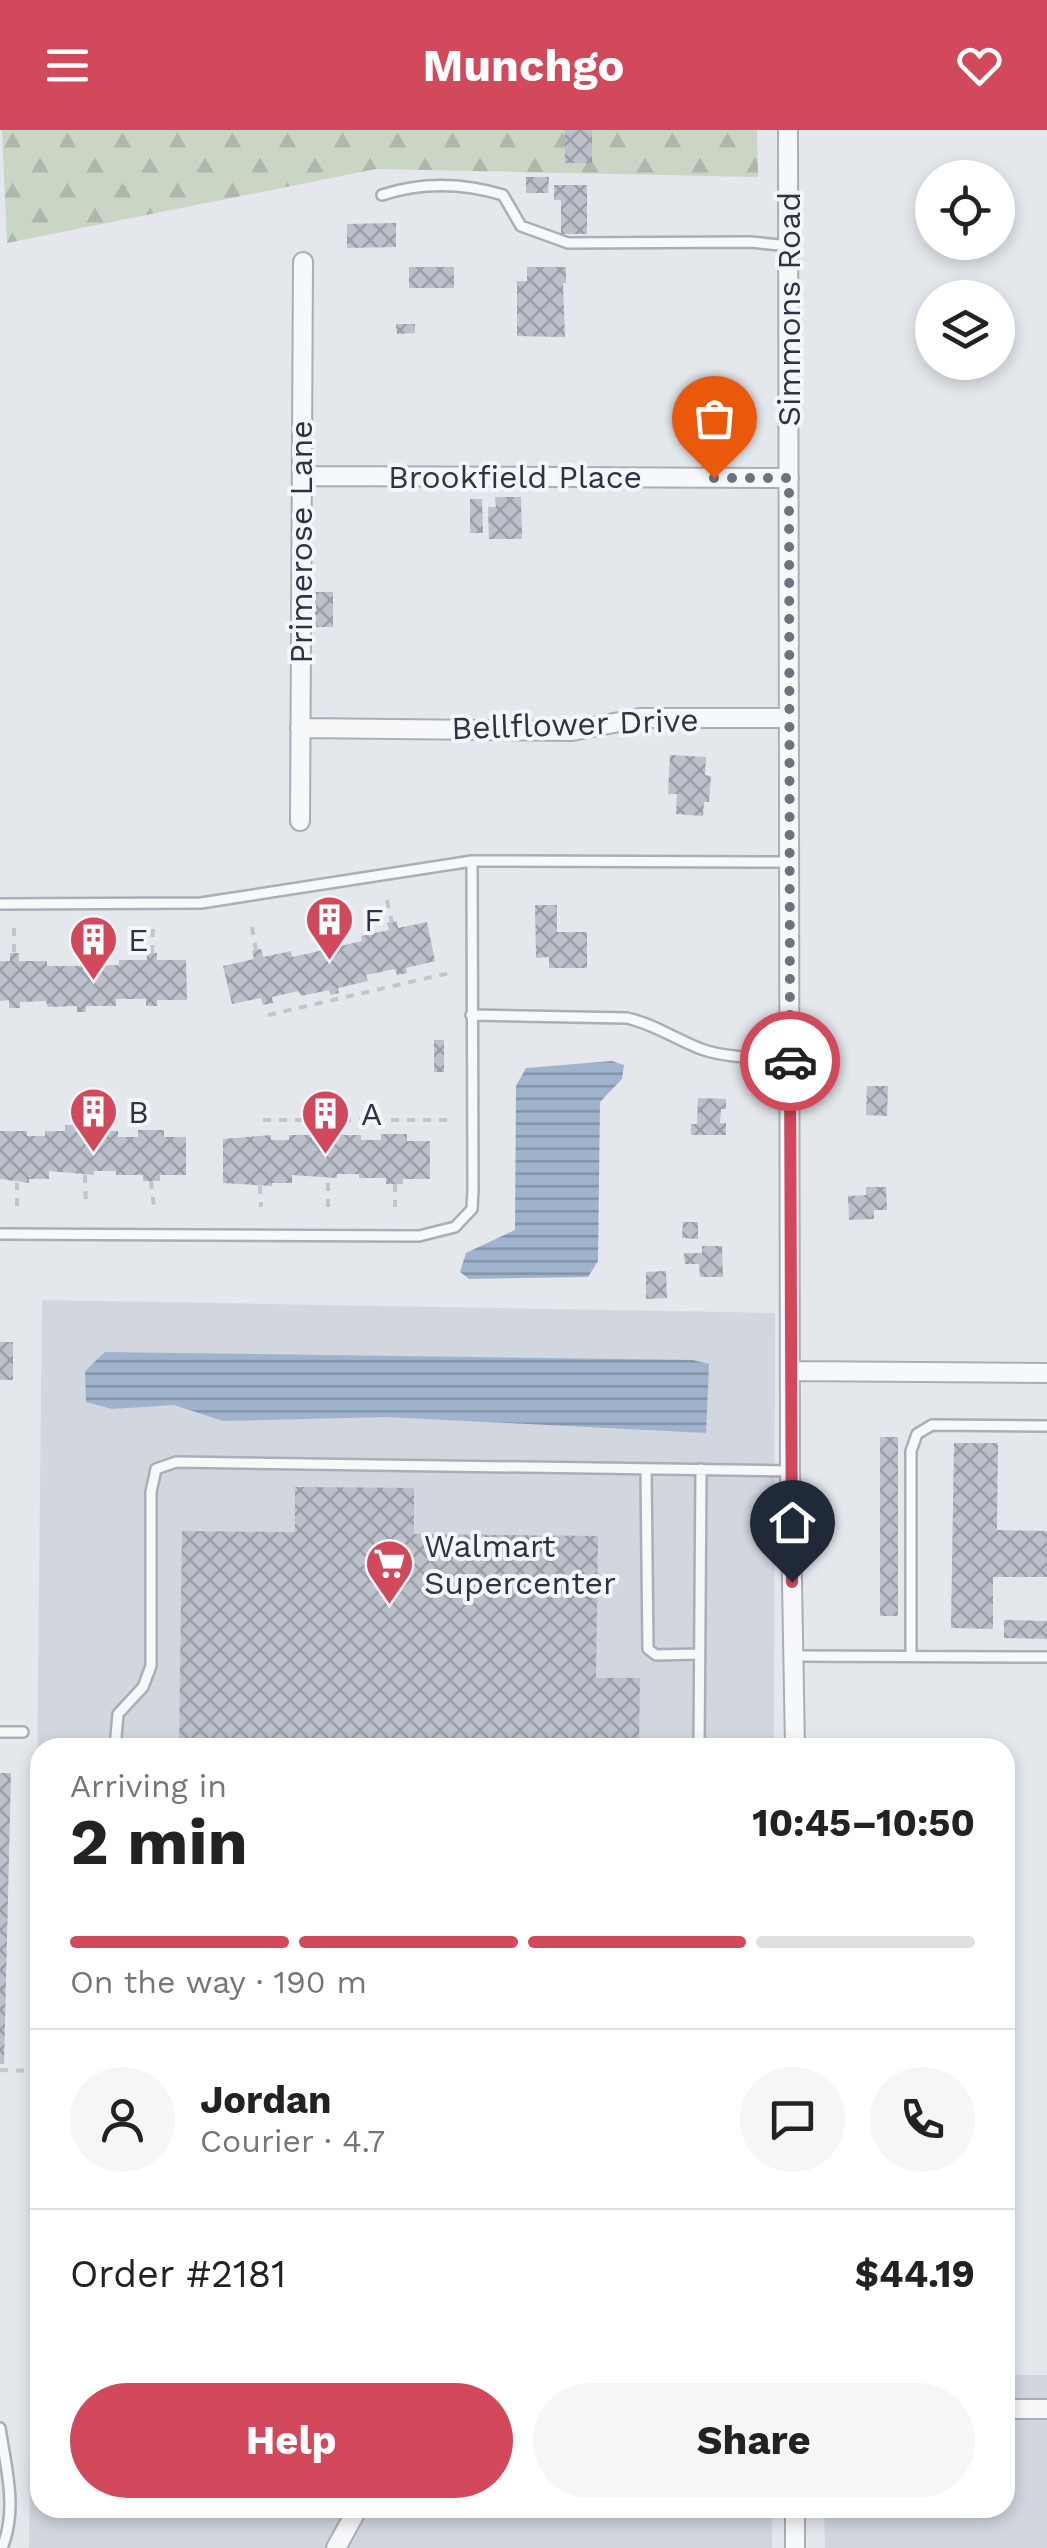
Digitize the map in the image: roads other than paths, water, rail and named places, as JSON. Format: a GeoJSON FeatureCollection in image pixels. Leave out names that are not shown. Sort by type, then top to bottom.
{"type":"FeatureCollection","features":[{"type":"Feature","properties":{"kind":"street","name":"Simmons Road"},"geometry":{"type":"LineString","coordinates":[[788,130],[790,1471],[795,1738]]}},
{"type":"Feature","properties":{"kind":"street","name":"Primerose Lane"},"geometry":{"type":"LineString","coordinates":[[300,821],[303,262]]}},
{"type":"Feature","properties":{"kind":"street","name":"Brookfield Place"},"geometry":{"type":"LineString","coordinates":[[302,476],[789,478]]}},
{"type":"Feature","properties":{"kind":"street","name":"Bellflower Drive"},"geometry":{"type":"LineString","coordinates":[[300,728],[572,731],[640,718],[789,718]]}},
{"type":"Feature","properties":{"kind":"street"},"geometry":{"type":"LineString","coordinates":[[790,1371],[1047,1373]]}},
{"type":"Feature","properties":{"kind":"street"},"geometry":{"type":"LineString","coordinates":[[1015,2409],[1047,2409]]}},
{"type":"Feature","properties":{"kind":"street"},"geometry":{"type":"LineString","coordinates":[[336,2548],[352,2518]]}},
{"type":"Feature","properties":{"kind":"street"},"geometry":{"type":"LineString","coordinates":[[795,2518],[795,2548]]}},
{"type":"Feature","properties":{"kind":"lane"},"geometry":{"type":"LineString","coordinates":[[382,195],[406,187],[434,185],[494,192],[504,195],[521,226],[568,244],[751,242],[788,246]]}},
{"type":"Feature","properties":{"kind":"lane"},"geometry":{"type":"LineString","coordinates":[[0,904],[201,903],[472,861],[790,862]]}},
{"type":"Feature","properties":{"kind":"lane"},"geometry":{"type":"LineString","coordinates":[[0,1234],[419,1236],[455,1227],[472,1209],[472,861]]}},
{"type":"Feature","properties":{"kind":"lane"},"geometry":{"type":"LineString","coordinates":[[471,1015],[626,1018],[650,1023],[701,1049],[727,1056],[790,1058]]}},
{"type":"Feature","properties":{"kind":"lane"},"geometry":{"type":"LineString","coordinates":[[910,1655],[911,1450],[917,1434],[932,1425],[1047,1426]]}},
{"type":"Feature","properties":{"kind":"lane"},"geometry":{"type":"LineString","coordinates":[[116,1738],[118,1714],[143,1687],[152,1666],[151,1492],[156,1469],[176,1462],[790,1471]]}},
{"type":"Feature","properties":{"kind":"lane"},"geometry":{"type":"LineString","coordinates":[[646,1469],[648,1650],[656,1655],[699,1654]]}},
{"type":"Feature","properties":{"kind":"lane"},"geometry":{"type":"LineString","coordinates":[[698,1738],[701,1469]]}},
{"type":"Feature","properties":{"kind":"lane"},"geometry":{"type":"LineString","coordinates":[[793,1656],[1047,1657]]}},
{"type":"Feature","properties":{"kind":"lane"},"geometry":{"type":"LineString","coordinates":[[0,1732],[22,1732]]}},
{"type":"Feature","properties":{"kind":"lane"},"geometry":{"type":"LineString","coordinates":[[0,2428],[10,2529],[2,2548]]}},
{"type":"Feature","properties":{"kind":"water"},"geometry":{"type":"Polygon","coordinates":[[[612,1061],[624,1065],[622,1079],[600,1102],[598,1261],[588,1277],[469,1279],[460,1272],[466,1253],[515,1230],[516,1086],[526,1068],[612,1061]]]}},
{"type":"Feature","properties":{"kind":"water"},"geometry":{"type":"Polygon","coordinates":[[[105,1352],[693,1360],[709,1364],[706,1433],[388,1417],[223,1421],[174,1405],[112,1409],[86,1402],[85,1371],[105,1352]]]}},
{"type":"Feature","properties":{"kind":"place","name":"F"},"geometry":{"type":"Point","coordinates":[329,962]}},
{"type":"Feature","properties":{"kind":"place","name":"E"},"geometry":{"type":"Point","coordinates":[93,982]}},
{"type":"Feature","properties":{"kind":"place","name":"B"},"geometry":{"type":"Point","coordinates":[93,1154]}},
{"type":"Feature","properties":{"kind":"place","name":"A"},"geometry":{"type":"Point","coordinates":[326,1156]}},
{"type":"Feature","properties":{"kind":"place","name":"Walmart Supercenter"},"geometry":{"type":"Point","coordinates":[389,1606]}}]}
